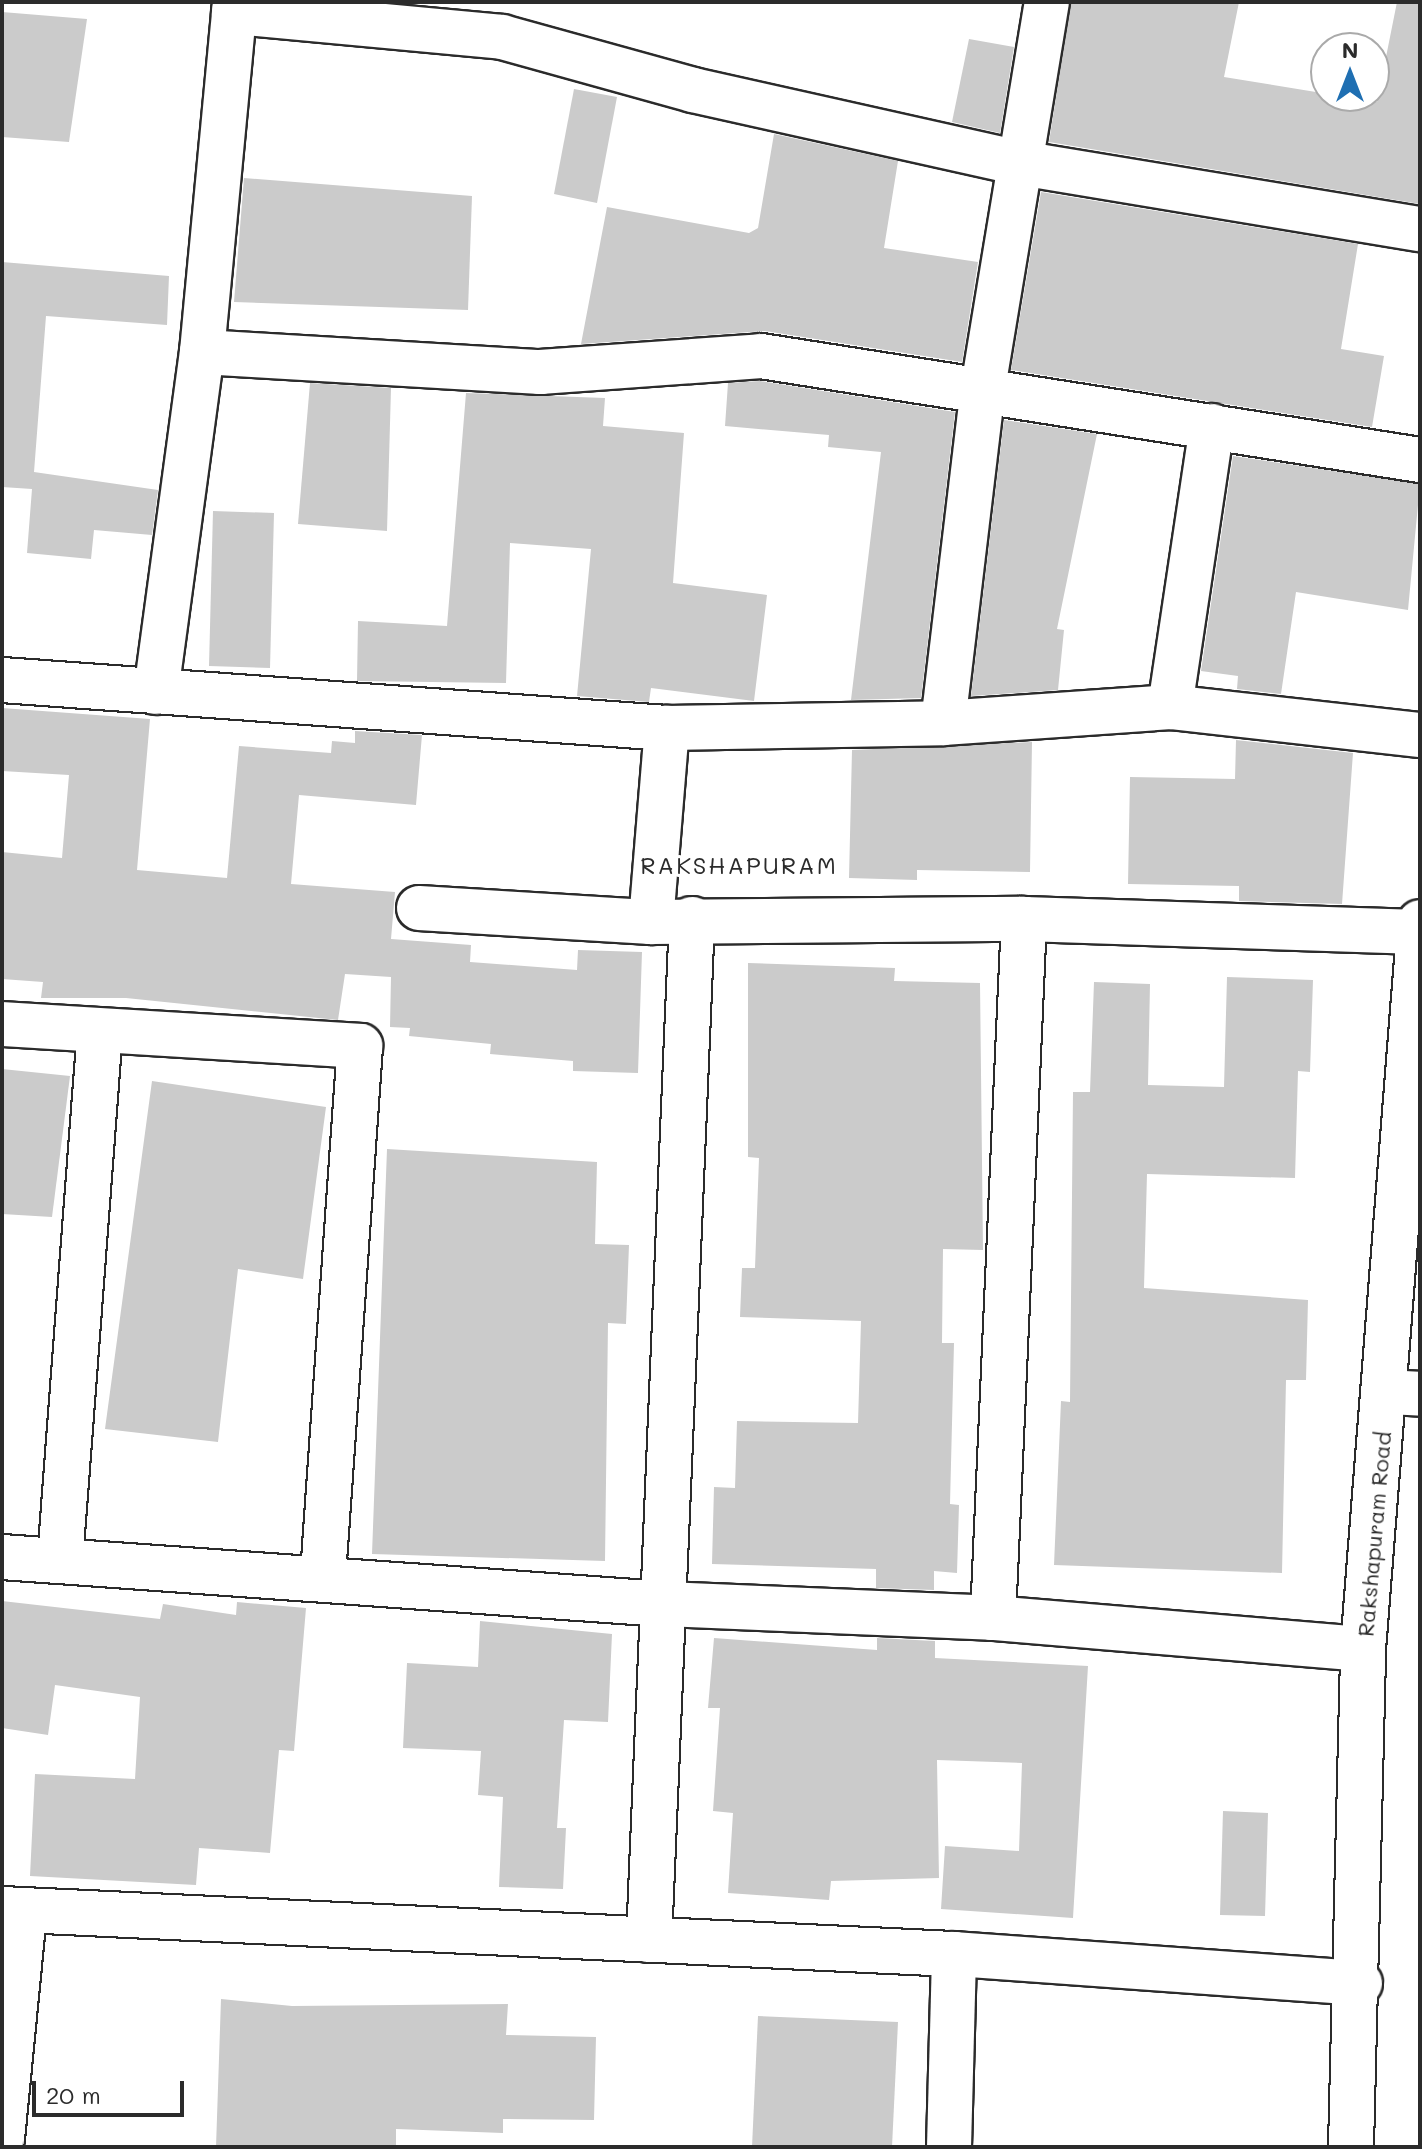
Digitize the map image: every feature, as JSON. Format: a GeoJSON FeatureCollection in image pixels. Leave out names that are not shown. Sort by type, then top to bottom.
{"type":"FeatureCollection","features":[{"type":"Feature","properties":{"kind":"street"},"geometry":{"type":"LineString","coordinates":[[943,723],[983,388],[1047,2]]}},
{"type":"Feature","properties":{"kind":"street"},"geometry":{"type":"LineString","coordinates":[[156,692],[202,352],[235,7],[504,19],[693,90],[1020,163],[1420,229]]}},
{"type":"Feature","properties":{"kind":"street"},"geometry":{"type":"LineString","coordinates":[[202,352],[540,372],[761,356],[983,388],[1420,460]]}},
{"type":"Feature","properties":{"kind":"street"},"geometry":{"type":"LineString","coordinates":[[1170,707],[1212,426]]}},
{"type":"Feature","properties":{"kind":"street"},"geometry":{"type":"LineString","coordinates":[[2,680],[667,728],[943,723],[1170,707],[1420,735]]}},
{"type":"Feature","properties":{"kind":"street"},"geometry":{"type":"LineString","coordinates":[[649,1940],[663,1604],[672,921],[667,728]]}},
{"type":"Feature","properties":{"kind":"street"},"geometry":{"type":"LineString","coordinates":[[419,908],[672,921],[1024,919],[1419,932]]}},
{"type":"Feature","properties":{"kind":"street"},"geometry":{"type":"LineString","coordinates":[[993,1618],[1024,919]]}},
{"type":"Feature","properties":{"kind":"street","name":"Rakshapuram Road"},"geometry":{"type":"LineString","coordinates":[[1351,2147],[1360,1983],[1363,1649],[1403,1393],[1420,922]]}},
{"type":"Feature","properties":{"kind":"street"},"geometry":{"type":"LineString","coordinates":[[2,1024],[360,1046],[323,1575]]}},
{"type":"Feature","properties":{"kind":"street"},"geometry":{"type":"LineString","coordinates":[[60,1560],[100,1031]]}},
{"type":"Feature","properties":{"kind":"street"},"geometry":{"type":"LineString","coordinates":[[2,1557],[323,1575],[663,1604],[993,1618],[1363,1649]]}},
{"type":"Feature","properties":{"kind":"street"},"geometry":{"type":"LineString","coordinates":[[2,2138],[13,1910],[954,1954],[1360,1983]]}},
{"type":"Feature","properties":{"kind":"street"},"geometry":{"type":"LineString","coordinates":[[949,2147],[954,1954]]}},
{"type":"Feature","properties":{"kind":"building"},"geometry":{"type":"Polygon","coordinates":[[[1071,2],[1239,2],[1224,77],[1310,91],[1310,112],[1390,112],[1390,37],[1397,2],[1420,2],[1420,204],[1049,142],[1071,2]]]}},
{"type":"Feature","properties":{"kind":"building"},"geometry":{"type":"Polygon","coordinates":[[[2,12],[87,19],[69,142],[2,137],[2,12]]]}},
{"type":"Feature","properties":{"kind":"building"},"geometry":{"type":"Polygon","coordinates":[[[969,39],[1014,47],[1000,133],[952,122],[969,39]]]}},
{"type":"Feature","properties":{"kind":"building"},"geometry":{"type":"Polygon","coordinates":[[[574,89],[617,97],[597,203],[554,194],[574,89]]]}},
{"type":"Feature","properties":{"kind":"building"},"geometry":{"type":"Polygon","coordinates":[[[774,134],[898,161],[884,248],[978,262],[962,362],[765,331],[581,344],[607,207],[749,233],[758,228],[774,134]]]}},
{"type":"Feature","properties":{"kind":"building"},"geometry":{"type":"Polygon","coordinates":[[[244,178],[472,196],[468,310],[234,302],[244,178]]]}},
{"type":"Feature","properties":{"kind":"building"},"geometry":{"type":"Polygon","coordinates":[[[1041,192],[1358,244],[1341,349],[1384,356],[1372,427],[1011,370],[1041,192]]]}},
{"type":"Feature","properties":{"kind":"building"},"geometry":{"type":"Polygon","coordinates":[[[2,262],[169,276],[167,325],[46,316],[34,472],[158,490],[152,535],[94,530],[91,559],[27,553],[32,489],[2,487],[2,262]]]}},
{"type":"Feature","properties":{"kind":"building"},"geometry":{"type":"Polygon","coordinates":[[[760,381],[955,412],[921,698],[851,700],[881,452],[828,447],[829,435],[725,426],[728,383],[760,381]]]}},
{"type":"Feature","properties":{"kind":"building"},"geometry":{"type":"Polygon","coordinates":[[[310,383],[391,388],[387,531],[298,524],[310,383]]]}},
{"type":"Feature","properties":{"kind":"building"},"geometry":{"type":"Polygon","coordinates":[[[466,393],[605,398],[603,426],[684,433],[673,583],[767,595],[754,701],[651,688],[649,702],[577,696],[591,549],[510,543],[506,683],[357,681],[358,621],[447,626],[466,393]]]}},
{"type":"Feature","properties":{"kind":"building"},"geometry":{"type":"Polygon","coordinates":[[[1004,420],[1097,434],[1057,629],[1064,630],[1058,690],[971,696],[1004,420]]]}},
{"type":"Feature","properties":{"kind":"building"},"geometry":{"type":"Polygon","coordinates":[[[1233,456],[1420,484],[1408,610],[1296,592],[1281,694],[1237,689],[1238,676],[1201,671],[1233,456]]]}},
{"type":"Feature","properties":{"kind":"building"},"geometry":{"type":"Polygon","coordinates":[[[213,511],[274,513],[270,668],[209,666],[213,511]]]}},
{"type":"Feature","properties":{"kind":"building"},"geometry":{"type":"Polygon","coordinates":[[[2,708],[150,719],[137,870],[227,878],[239,746],[331,753],[332,741],[355,743],[355,731],[422,735],[416,805],[299,795],[291,884],[395,892],[391,939],[471,945],[470,962],[577,970],[578,950],[642,952],[638,1073],[573,1071],[573,1061],[490,1054],[491,1044],[409,1036],[410,1028],[390,1027],[391,977],[345,974],[338,1020],[126,998],[41,998],[43,982],[2,979],[2,852],[62,858],[69,775],[2,771],[2,708]]]}},
{"type":"Feature","properties":{"kind":"building"},"geometry":{"type":"Polygon","coordinates":[[[1236,740],[1353,753],[1342,904],[1239,901],[1239,886],[1128,884],[1130,777],[1235,779],[1236,740]]]}},
{"type":"Feature","properties":{"kind":"building"},"geometry":{"type":"Polygon","coordinates":[[[1032,742],[1030,872],[917,870],[917,880],[849,878],[852,750],[1032,742]]]}},
{"type":"Feature","properties":{"kind":"building"},"geometry":{"type":"Polygon","coordinates":[[[748,963],[895,968],[894,981],[980,983],[983,1250],[943,1249],[942,1343],[954,1343],[950,1504],[959,1505],[957,1573],[934,1571],[934,1590],[876,1588],[876,1569],[712,1564],[714,1487],[735,1488],[737,1421],[858,1423],[861,1321],[740,1317],[742,1268],[755,1268],[759,1158],[748,1157],[748,963]]]}},
{"type":"Feature","properties":{"kind":"building"},"geometry":{"type":"Polygon","coordinates":[[[1227,977],[1313,980],[1310,1072],[1298,1071],[1295,1178],[1147,1174],[1144,1288],[1308,1300],[1306,1380],[1286,1380],[1282,1573],[1054,1565],[1061,1401],[1070,1402],[1073,1092],[1090,1092],[1094,982],[1150,984],[1148,1085],[1224,1087],[1227,977]]]}},
{"type":"Feature","properties":{"kind":"building"},"geometry":{"type":"Polygon","coordinates":[[[2,1069],[70,1076],[52,1217],[2,1214],[2,1069]]]}},
{"type":"Feature","properties":{"kind":"building"},"geometry":{"type":"Polygon","coordinates":[[[152,1081],[326,1107],[303,1279],[238,1269],[218,1442],[105,1429],[152,1081]]]}},
{"type":"Feature","properties":{"kind":"building"},"geometry":{"type":"Polygon","coordinates":[[[387,1149],[597,1162],[595,1244],[629,1245],[626,1324],[608,1323],[605,1561],[372,1554],[387,1149]]]}},
{"type":"Feature","properties":{"kind":"building"},"geometry":{"type":"Polygon","coordinates":[[[2,1601],[160,1619],[163,1604],[236,1615],[237,1602],[306,1608],[294,1751],[279,1750],[270,1853],[199,1848],[196,1885],[30,1876],[35,1774],[135,1779],[140,1697],[55,1685],[48,1735],[2,1728],[2,1601]]]}},
{"type":"Feature","properties":{"kind":"building"},"geometry":{"type":"Polygon","coordinates":[[[480,1621],[612,1634],[608,1722],[564,1720],[557,1828],[566,1828],[563,1889],[499,1887],[503,1797],[478,1795],[481,1751],[403,1748],[407,1663],[478,1667],[480,1621]]]}},
{"type":"Feature","properties":{"kind":"building"},"geometry":{"type":"Polygon","coordinates":[[[714,1638],[877,1650],[877,1638],[935,1641],[935,1658],[1088,1666],[1073,1918],[941,1909],[945,1846],[1019,1851],[1022,1763],[937,1760],[939,1878],[831,1881],[829,1900],[728,1893],[733,1813],[713,1811],[720,1708],[708,1708],[714,1638]]]}},
{"type":"Feature","properties":{"kind":"building"},"geometry":{"type":"Polygon","coordinates":[[[1223,1811],[1268,1813],[1265,1916],[1220,1915],[1223,1811]]]}},
{"type":"Feature","properties":{"kind":"building"},"geometry":{"type":"Polygon","coordinates":[[[221,1999],[292,2006],[508,2004],[506,2035],[596,2037],[594,2120],[503,2119],[503,2133],[396,2129],[396,2147],[216,2147],[221,1999]]]}},
{"type":"Feature","properties":{"kind":"building"},"geometry":{"type":"Polygon","coordinates":[[[758,2016],[898,2022],[892,2147],[752,2147],[758,2016]]]}},
{"type":"Feature","properties":{"kind":"district","name":"RAKSHAPURAM"},"geometry":{"type":"Point","coordinates":[739,865]}}]}
